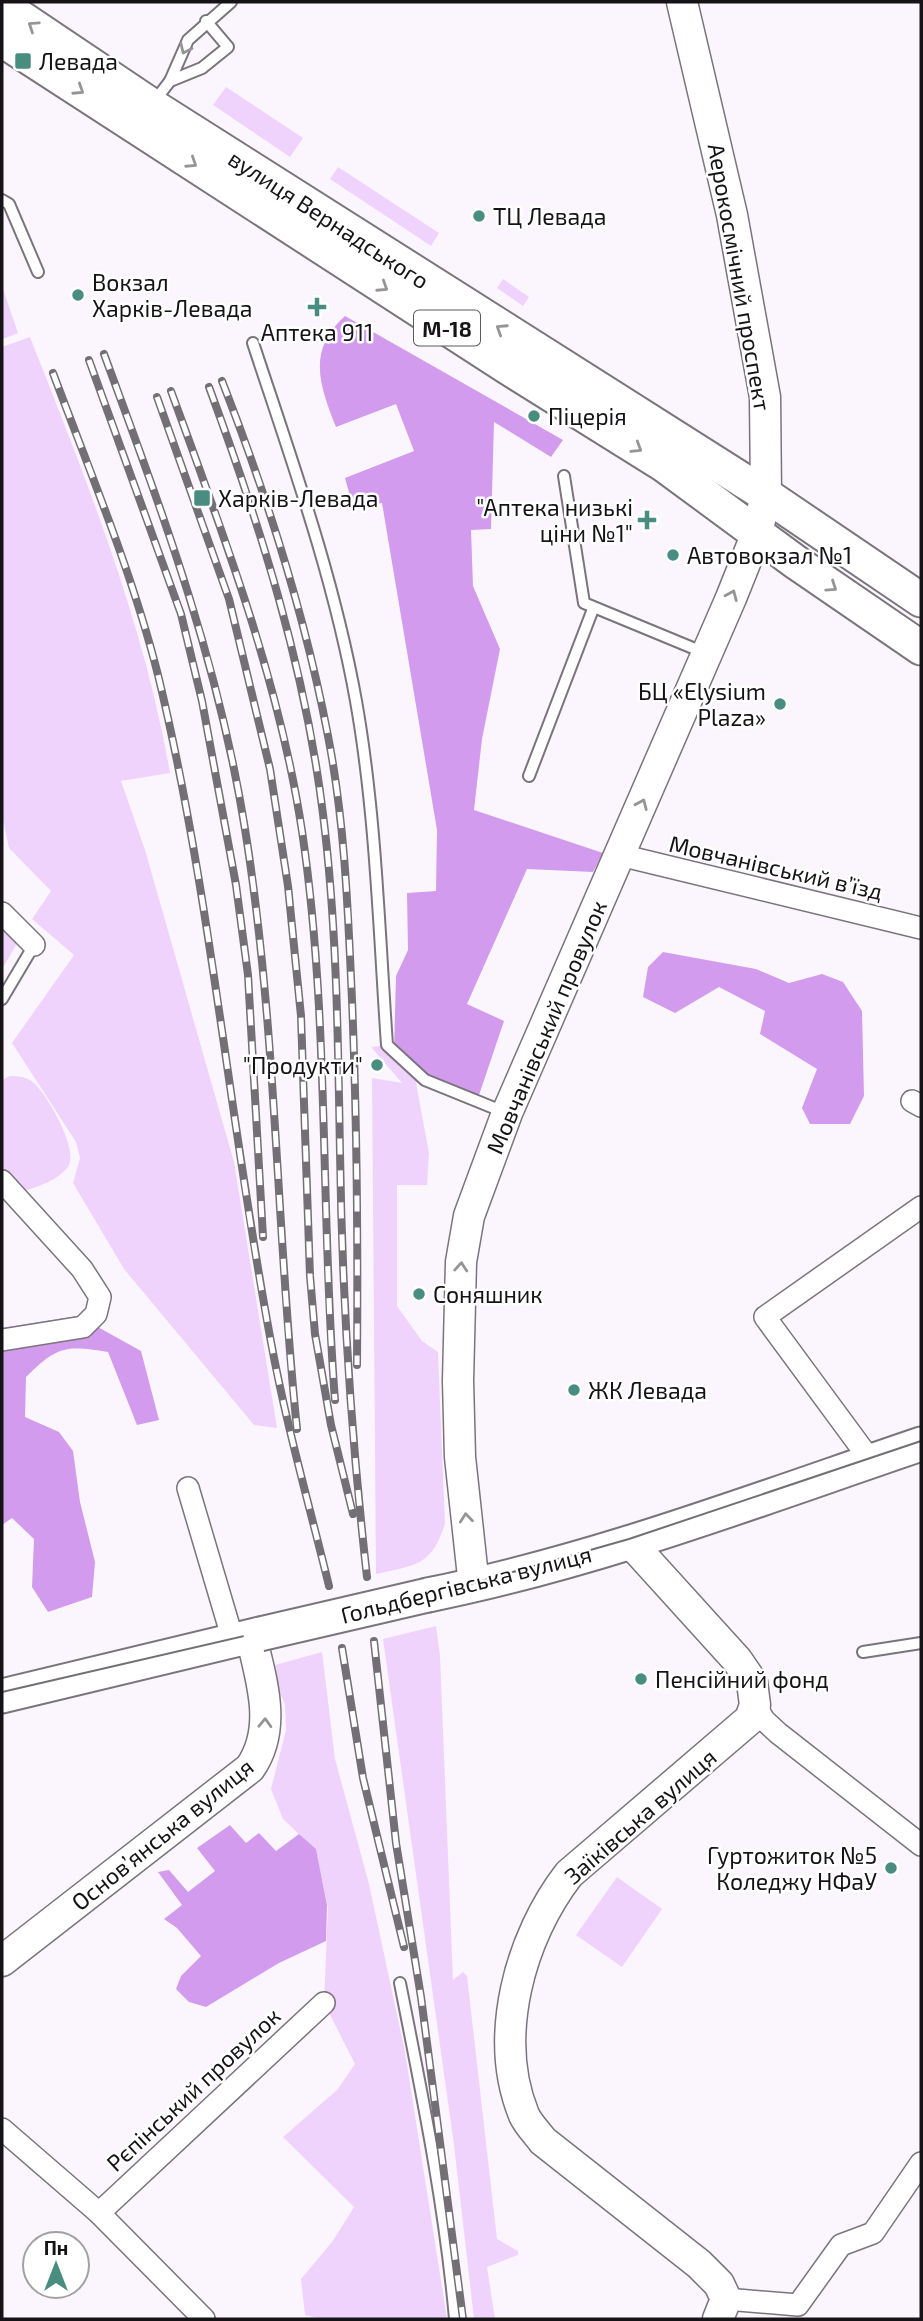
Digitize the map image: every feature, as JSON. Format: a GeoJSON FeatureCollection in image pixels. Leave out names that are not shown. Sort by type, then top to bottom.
{"type":"FeatureCollection","features":[{"type":"Feature","properties":{"kind":"main road","name":"вулиця Вернадського"},"geometry":{"type":"LineString","coordinates":[[2,5],[152,104],[766,495]]}},
{"type":"Feature","properties":{"kind":"main road","name":"вулиця Вернадського"},"geometry":{"type":"LineString","coordinates":[[2,40],[152,104],[507,367],[664,465],[757,533]]}},
{"type":"Feature","properties":{"kind":"main road","name":"М-18"},"geometry":{"type":"LineString","coordinates":[[766,495],[921,600]]}},
{"type":"Feature","properties":{"kind":"main road","name":"М-18"},"geometry":{"type":"LineString","coordinates":[[757,533],[921,648]]}},
{"type":"Feature","properties":{"kind":"main road","name":"Гольдбергівська вулиця"},"geometry":{"type":"LineString","coordinates":[[2,1696],[474,1586],[630,1542],[921,1444]]}},
{"type":"Feature","properties":{"kind":"street","name":"Аерокосмічний проспект"},"geometry":{"type":"LineString","coordinates":[[682,2],[732,215],[765,397],[766,495]]}},
{"type":"Feature","properties":{"kind":"street"},"geometry":{"type":"LineString","coordinates":[[766,430],[784,483],[809,523]]}},
{"type":"Feature","properties":{"kind":"street","name":"Мовчанівський провулок"},"geometry":{"type":"LineString","coordinates":[[474,1586],[460,1457],[461,1262],[469,1216],[507,1113],[757,533],[766,495]]}},
{"type":"Feature","properties":{"kind":"street","name":"Мовчанівський в’їзд"},"geometry":{"type":"LineString","coordinates":[[620,855],[921,928]]}},
{"type":"Feature","properties":{"kind":"street"},"geometry":{"type":"LineString","coordinates":[[2,913],[34,945]]}},
{"type":"Feature","properties":{"kind":"street"},"geometry":{"type":"LineString","coordinates":[[2,1181],[82,1269],[100,1297],[96,1314],[83,1327],[2,1340]]}},
{"type":"Feature","properties":{"kind":"street"},"geometry":{"type":"LineString","coordinates":[[872,1461],[765,1317],[921,1207]]}},
{"type":"Feature","properties":{"kind":"street"},"geometry":{"type":"LineString","coordinates":[[188,1488],[248,1637]]}},
{"type":"Feature","properties":{"kind":"street"},"geometry":{"type":"LineString","coordinates":[[630,1542],[737,1660],[752,1682],[755,1705],[764,1720],[921,1845]]}},
{"type":"Feature","properties":{"kind":"street","name":"Основ’янська вулиця"},"geometry":{"type":"LineString","coordinates":[[2,1961],[250,1768],[261,1748],[266,1719],[262,1683],[248,1637]]}},
{"type":"Feature","properties":{"kind":"street","name":"Заїківська вулиця"},"geometry":{"type":"LineString","coordinates":[[755,1705],[750,1719],[569,1874],[548,1902],[531,1935],[520,1976],[512,2026],[516,2083],[525,2118],[544,2141],[699,2264],[719,2284],[722,2309],[798,2305],[841,2245],[873,2233],[921,2163]]}},
{"type":"Feature","properties":{"kind":"street","name":"Рєпінський провулок"},"geometry":{"type":"LineString","coordinates":[[99,2213],[324,2003]]}},
{"type":"Feature","properties":{"kind":"street"},"geometry":{"type":"LineString","coordinates":[[2,2129],[99,2213],[204,2319]]}},
{"type":"Feature","properties":{"kind":"lane"},"geometry":{"type":"LineString","coordinates":[[152,104],[188,40],[206,21],[231,2]]}},
{"type":"Feature","properties":{"kind":"lane"},"geometry":{"type":"LineString","coordinates":[[152,104],[228,47],[206,21]]}},
{"type":"Feature","properties":{"kind":"lane"},"geometry":{"type":"LineString","coordinates":[[2,200],[9,204],[38,272]]}},
{"type":"Feature","properties":{"kind":"lane"},"geometry":{"type":"LineString","coordinates":[[253,343],[327,572],[356,703],[368,790],[387,1045],[425,1080],[507,1113]]}},
{"type":"Feature","properties":{"kind":"lane"},"geometry":{"type":"LineString","coordinates":[[564,477],[584,603],[706,653]]}},
{"type":"Feature","properties":{"kind":"lane"},"geometry":{"type":"LineString","coordinates":[[529,776],[593,608]]}},
{"type":"Feature","properties":{"kind":"lane"},"geometry":{"type":"LineString","coordinates":[[2,999],[34,945]]}},
{"type":"Feature","properties":{"kind":"lane"},"geometry":{"type":"LineString","coordinates":[[863,1652],[921,1643]]}},
{"type":"Feature","properties":{"kind":"lane"},"geometry":{"type":"LineString","coordinates":[[400,1983],[423,2101],[451,2272],[455,2319]]}},
{"type":"Feature","properties":{"kind":"shaded area"},"geometry":{"type":"Polygon","coordinates":[[[226,87],[303,138],[290,157],[213,105],[226,87]]]}},
{"type":"Feature","properties":{"kind":"shaded area"},"geometry":{"type":"Polygon","coordinates":[[[338,167],[439,233],[431,246],[330,179],[338,167]]]}},
{"type":"Feature","properties":{"kind":"shaded area"},"geometry":{"type":"Polygon","coordinates":[[[503,279],[529,297],[523,306],[497,288],[503,279]]]}},
{"type":"Feature","properties":{"kind":"shaded area"},"geometry":{"type":"Polygon","coordinates":[[[2,286],[18,333],[3,339],[2,336],[2,286]]]}},
{"type":"Feature","properties":{"kind":"shaded area"},"geometry":{"type":"Polygon","coordinates":[[[345,316],[563,440],[551,457],[494,422],[491,529],[471,530],[473,586],[500,649],[482,739],[474,810],[603,853],[593,872],[527,869],[467,1004],[504,1021],[477,1101],[425,1080],[394,1051],[396,976],[408,950],[407,893],[436,891],[437,830],[382,503],[353,507],[345,478],[414,451],[396,404],[336,427],[321,382],[321,355],[333,329],[345,316]]]}},
{"type":"Feature","properties":{"kind":"shaded area"},"geometry":{"type":"Polygon","coordinates":[[[30,337],[111,552],[145,661],[159,717],[170,773],[121,781],[145,850],[234,1162],[277,1428],[254,1425],[124,1269],[73,1183],[80,1158],[76,1142],[12,1043],[74,955],[32,919],[51,891],[9,848],[2,816],[2,347],[30,337]]]}},
{"type":"Feature","properties":{"kind":"shaded area"},"geometry":{"type":"Polygon","coordinates":[[[2,924],[18,942],[2,969],[2,924]]]}},
{"type":"Feature","properties":{"kind":"shaded area"},"geometry":{"type":"Polygon","coordinates":[[[663,952],[756,969],[789,983],[822,974],[843,982],[862,1011],[864,1096],[850,1124],[810,1124],[802,1108],[817,1069],[760,1034],[765,1011],[719,987],[675,1013],[643,997],[648,967],[663,952]]]}},
{"type":"Feature","properties":{"kind":"shaded area"},"geometry":{"type":"Polygon","coordinates":[[[387,1045],[425,1080],[416,1083],[429,1153],[427,1185],[397,1185],[397,1306],[422,1341],[438,1352],[445,1524],[440,1538],[428,1556],[412,1565],[376,1574],[372,1078],[402,1083],[371,1047],[387,1045]]]}},
{"type":"Feature","properties":{"kind":"shaded area"},"geometry":{"type":"Polygon","coordinates":[[[10,1076],[27,1078],[41,1090],[61,1124],[70,1149],[71,1160],[64,1171],[48,1182],[26,1190],[18,1188],[2,1172],[2,1080],[10,1076]]]}},
{"type":"Feature","properties":{"kind":"shaded area"},"geometry":{"type":"Polygon","coordinates":[[[78,1316],[141,1351],[159,1420],[137,1425],[108,1352],[63,1350],[46,1359],[26,1377],[25,1417],[59,1432],[73,1451],[80,1502],[95,1562],[92,1597],[48,1612],[32,1587],[34,1539],[12,1518],[2,1525],[2,1328],[78,1316]]]}},
{"type":"Feature","properties":{"kind":"shaded area"},"geometry":{"type":"Polygon","coordinates":[[[436,1626],[440,1656],[453,1980],[463,1972],[467,1976],[497,2239],[518,2251],[518,2255],[487,2267],[495,2319],[474,2319],[454,2145],[383,1639],[436,1626]]]}},
{"type":"Feature","properties":{"kind":"shaded area"},"geometry":{"type":"Polygon","coordinates":[[[322,1652],[335,1759],[369,1884],[405,2052],[447,2319],[322,2319],[305,2315],[301,2279],[332,2242],[354,2207],[283,2137],[337,2090],[355,2064],[324,2003],[328,1908],[316,1850],[283,1819],[271,1789],[286,1730],[285,1704],[268,1667],[322,1652]]]}},
{"type":"Feature","properties":{"kind":"shaded area"},"geometry":{"type":"Polygon","coordinates":[[[230,1825],[246,1843],[259,1833],[276,1851],[299,1834],[316,1849],[327,1905],[326,1941],[279,1963],[206,2007],[189,2002],[176,1989],[181,1976],[201,1956],[177,1928],[164,1919],[182,1905],[158,1872],[169,1870],[188,1892],[215,1871],[197,1848],[230,1825]]]}},
{"type":"Feature","properties":{"kind":"shaded area"},"geometry":{"type":"Polygon","coordinates":[[[617,1877],[662,1909],[622,1967],[576,1935],[617,1877]]]}},
{"type":"Feature","properties":{"kind":"tram line"},"geometry":{"type":"LineString","coordinates":[[2,1692],[474,1583],[629,1539],[921,1441]]}},
{"type":"Feature","properties":{"kind":"railway"},"geometry":{"type":"LineString","coordinates":[[104,354],[187,588],[234,767],[256,904],[264,979],[297,1429]]}},
{"type":"Feature","properties":{"kind":"railway"},"geometry":{"type":"LineString","coordinates":[[89,360],[181,614],[202,701],[236,885],[248,975],[263,1237]]}},
{"type":"Feature","properties":{"kind":"railway"},"geometry":{"type":"LineString","coordinates":[[53,373],[123,560],[158,675],[192,840],[271,1342],[329,1586]]}},
{"type":"Feature","properties":{"kind":"railway"},"geometry":{"type":"LineString","coordinates":[[222,381],[269,512],[296,601],[319,691],[334,769],[347,901],[354,1045],[357,1365]]}},
{"type":"Feature","properties":{"kind":"railway"},"geometry":{"type":"LineString","coordinates":[[209,387],[246,491],[278,597],[305,705],[323,814],[336,983],[348,1365],[367,1577]]}},
{"type":"Feature","properties":{"kind":"railway"},"geometry":{"type":"LineString","coordinates":[[171,391],[229,553],[264,663],[292,774],[302,831],[317,973],[335,1400]]}},
{"type":"Feature","properties":{"kind":"railway"},"geometry":{"type":"LineString","coordinates":[[157,397],[229,599],[270,769],[288,886],[301,1016],[310,1276],[315,1334],[331,1425],[353,1514]]}},
{"type":"Feature","properties":{"kind":"railway"},"geometry":{"type":"LineString","coordinates":[[374,1641],[396,1843],[421,1997],[463,2319]]}},
{"type":"Feature","properties":{"kind":"railway"},"geometry":{"type":"LineString","coordinates":[[342,1648],[363,1778],[404,1947]]}},
{"type":"Feature","properties":{"kind":"place","name":"Левада"},"geometry":{"type":"Point","coordinates":[23,61]}},
{"type":"Feature","properties":{"kind":"place","name":"ТЦ Левада"},"geometry":{"type":"Point","coordinates":[479,216]}},
{"type":"Feature","properties":{"kind":"place","name":"Вокзал Харків-Левада"},"geometry":{"type":"Point","coordinates":[78,295]}},
{"type":"Feature","properties":{"kind":"place","name":"Аптека 911"},"geometry":{"type":"Point","coordinates":[317,307]}},
{"type":"Feature","properties":{"kind":"place","name":"Піцерія"},"geometry":{"type":"Point","coordinates":[534,416]}},
{"type":"Feature","properties":{"kind":"place","name":"Харків-Левада"},"geometry":{"type":"Point","coordinates":[202,498]}},
{"type":"Feature","properties":{"kind":"place","name":"\"Аптека низькі ціни №1\""},"geometry":{"type":"Point","coordinates":[647,520]}},
{"type":"Feature","properties":{"kind":"place","name":"Автовокзал №1"},"geometry":{"type":"Point","coordinates":[673,555]}},
{"type":"Feature","properties":{"kind":"place","name":"БЦ «Elysium Plaza»"},"geometry":{"type":"Point","coordinates":[780,704]}},
{"type":"Feature","properties":{"kind":"place","name":"\"Продукти\""},"geometry":{"type":"Point","coordinates":[377,1065]}},
{"type":"Feature","properties":{"kind":"place","name":"Соняшник"},"geometry":{"type":"Point","coordinates":[419,1294]}},
{"type":"Feature","properties":{"kind":"place","name":"ЖК Левада"},"geometry":{"type":"Point","coordinates":[574,1390]}},
{"type":"Feature","properties":{"kind":"place","name":"Пенсійний фонд"},"geometry":{"type":"Point","coordinates":[641,1679]}},
{"type":"Feature","properties":{"kind":"place","name":"Гуртожиток №5 Коледжу НФаУ"},"geometry":{"type":"Point","coordinates":[891,1868]}}]}
